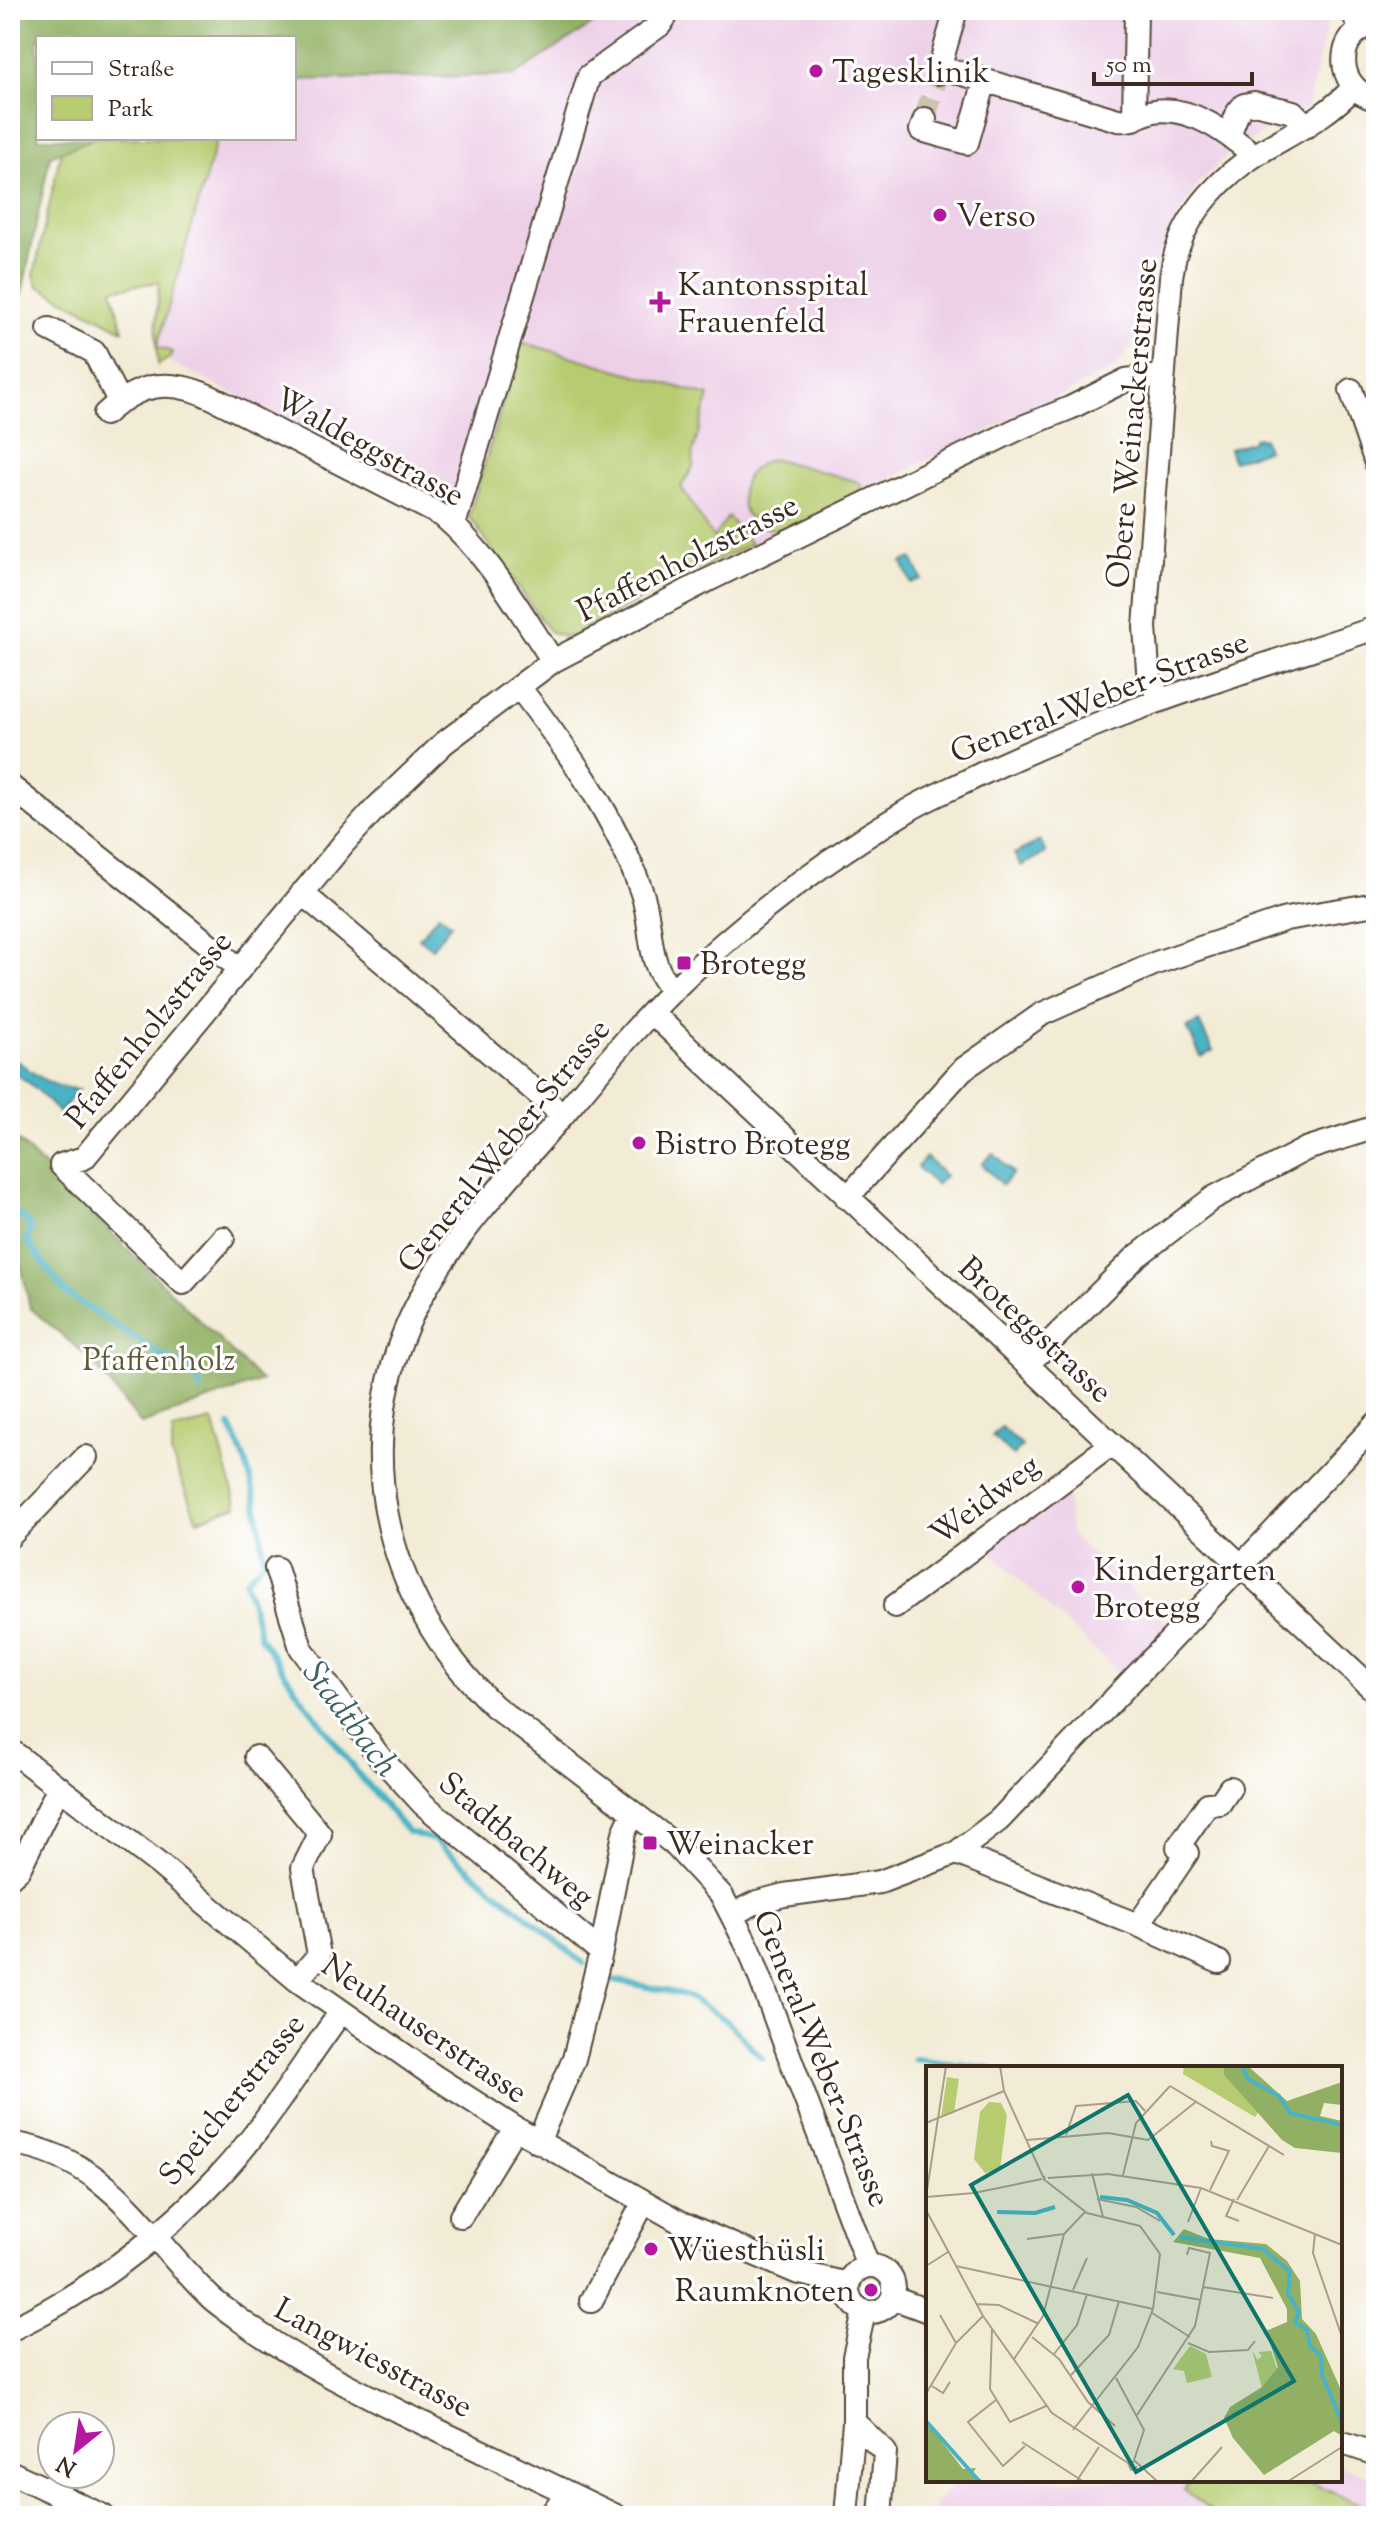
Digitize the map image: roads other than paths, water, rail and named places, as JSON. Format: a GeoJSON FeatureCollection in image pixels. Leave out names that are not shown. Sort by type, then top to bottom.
{"type":"FeatureCollection","features":[{"type":"Feature","properties":{"kind":"street"},"geometry":{"type":"LineString","coordinates":[[454,525],[589,76],[660,25],[670,10]]}},
{"type":"Feature","properties":{"kind":"street"},"geometry":{"type":"LineString","coordinates":[[956,10],[939,70],[1110,118],[1128,121],[1146,113],[1165,110],[1201,120],[1229,135],[1254,155]]}},
{"type":"Feature","properties":{"kind":"street"},"geometry":{"type":"LineString","coordinates":[[1134,119],[1136,10]]}},
{"type":"Feature","properties":{"kind":"street"},"geometry":{"type":"LineString","coordinates":[[1363,21],[1345,48],[1344,72],[1362,94],[1376,99]]}},
{"type":"Feature","properties":{"kind":"street"},"geometry":{"type":"LineString","coordinates":[[925,119],[921,130],[967,143],[985,81]]}},
{"type":"Feature","properties":{"kind":"street","name":"Obere Weinackerstrasse"},"geometry":{"type":"LineString","coordinates":[[1159,700],[1148,670],[1144,646],[1171,277],[1177,249],[1212,191],[1254,155],[1307,126],[1354,87]]}},
{"type":"Feature","properties":{"kind":"street"},"geometry":{"type":"LineString","coordinates":[[1229,135],[1238,112],[1244,105],[1254,103],[1293,112],[1307,126]]}},
{"type":"Feature","properties":{"kind":"street","name":"Waldeggstrasse"},"geometry":{"type":"LineString","coordinates":[[49,329],[94,352],[112,408],[146,388],[182,385],[443,516],[485,561],[553,661]]}},
{"type":"Feature","properties":{"kind":"street","name":"Pfaffenholzstrasse"},"geometry":{"type":"LineString","coordinates":[[223,1238],[183,1283],[61,1165],[84,1158],[354,831],[433,753],[553,661],[718,575],[1020,428],[1070,408],[1126,380],[1163,375]]}},
{"type":"Feature","properties":{"kind":"street"},"geometry":{"type":"LineString","coordinates":[[1351,390],[1376,463]]}},
{"type":"Feature","properties":{"kind":"street","name":"General-Weber-Strasse"},"geometry":{"type":"LineString","coordinates":[[868,2266],[750,1951],[733,1914],[692,1862],[505,1715],[468,1681],[449,1658],[411,1592],[387,1521],[383,1488],[383,1428],[395,1354],[419,1301],[449,1254],[563,1115],[672,991],[793,888],[909,809],[1020,755],[1159,700],[1376,628]]}},
{"type":"Feature","properties":{"kind":"street"},"geometry":{"type":"LineString","coordinates":[[519,687],[575,760],[602,806],[642,894],[654,962],[660,978],[672,991]]}},
{"type":"Feature","properties":{"kind":"street"},"geometry":{"type":"LineString","coordinates":[[10,786],[239,968]]}},
{"type":"Feature","properties":{"kind":"street"},"geometry":{"type":"LineString","coordinates":[[302,893],[563,1115]]}},
{"type":"Feature","properties":{"kind":"street"},"geometry":{"type":"LineString","coordinates":[[847,1198],[962,1070],[1042,1014],[1156,963],[1286,919],[1376,904]]}},
{"type":"Feature","properties":{"kind":"street","name":"Broteggstrasse"},"geometry":{"type":"LineString","coordinates":[[652,1013],[1376,1692]]}},
{"type":"Feature","properties":{"kind":"street"},"geometry":{"type":"LineString","coordinates":[[1028,1364],[1136,1257],[1213,1198],[1306,1149],[1376,1127]]}},
{"type":"Feature","properties":{"kind":"street"},"geometry":{"type":"LineString","coordinates":[[733,1914],[757,1902],[784,1895],[880,1882],[956,1853],[999,1820],[1376,1424]]}},
{"type":"Feature","properties":{"kind":"street","name":"Weidweg"},"geometry":{"type":"LineString","coordinates":[[895,1606],[1112,1444]]}},
{"type":"Feature","properties":{"kind":"street"},"geometry":{"type":"LineString","coordinates":[[10,1536],[86,1457]]}},
{"type":"Feature","properties":{"kind":"street","name":"Stadtbachweg"},"geometry":{"type":"LineString","coordinates":[[276,1568],[301,1648],[378,1755],[423,1804],[601,1952]]}},
{"type":"Feature","properties":{"kind":"street","name":"Neuhauserstrasse"},"geometry":{"type":"LineString","coordinates":[[10,1750],[160,1865],[297,1980],[515,2128],[682,2223],[796,2272],[848,2284]]}},
{"type":"Feature","properties":{"kind":"street"},"geometry":{"type":"LineString","coordinates":[[256,1757],[320,1834],[303,1868],[319,1955],[297,1980]]}},
{"type":"Feature","properties":{"kind":"street"},"geometry":{"type":"LineString","coordinates":[[10,1877],[19,1869],[59,1787]]}},
{"type":"Feature","properties":{"kind":"street"},"geometry":{"type":"LineString","coordinates":[[1138,1925],[1187,1853],[1178,1847],[1208,1804],[1220,1803],[1230,1788]]}},
{"type":"Feature","properties":{"kind":"street"},"geometry":{"type":"LineString","coordinates":[[538,2142],[574,2059],[601,1952],[624,1833],[633,1813]]}},
{"type":"Feature","properties":{"kind":"street"},"geometry":{"type":"LineString","coordinates":[[956,1853],[1138,1925],[1219,1962]]}},
{"type":"Feature","properties":{"kind":"street","name":"Speicherstrasse"},"geometry":{"type":"LineString","coordinates":[[10,2330],[52,2310],[156,2238],[222,2173],[341,2012]]}},
{"type":"Feature","properties":{"kind":"street"},"geometry":{"type":"LineString","coordinates":[[461,2216],[515,2128]]}},
{"type":"Feature","properties":{"kind":"street","name":"Langwiesstrasse"},"geometry":{"type":"LineString","coordinates":[[10,2143],[58,2156],[95,2176],[115,2192],[208,2296],[276,2346],[365,2394],[616,2516]]}},
{"type":"Feature","properties":{"kind":"street"},"geometry":{"type":"LineString","coordinates":[[591,2301],[644,2202]]}},
{"type":"Feature","properties":{"kind":"street"},"geometry":{"type":"LineString","coordinates":[[868,2266],[889,2275],[894,2290],[893,2298],[881,2310],[864,2312],[851,2301],[848,2284],[855,2272],[868,2266]]}},
{"type":"Feature","properties":{"kind":"street"},"geometry":{"type":"LineString","coordinates":[[893,2298],[926,2310]]}},
{"type":"Feature","properties":{"kind":"street"},"geometry":{"type":"LineString","coordinates":[[846,2516],[854,2422],[854,2357],[864,2312]]}},
{"type":"Feature","properties":{"kind":"street"},"geometry":{"type":"LineString","coordinates":[[854,2422],[885,2452],[880,2516]]}},
{"type":"Feature","properties":{"kind":"street"},"geometry":{"type":"LineString","coordinates":[[1342,2443],[1376,2454]]}},
{"type":"Feature","properties":{"kind":"street"},"geometry":{"type":"LineString","coordinates":[[10,2472],[103,2516]]}},
{"type":"Feature","properties":{"kind":"street"},"geometry":{"type":"LineString","coordinates":[[550,2516],[567,2493]]}},
{"type":"Feature","properties":{"kind":"water"},"geometry":{"type":"Polygon","coordinates":[[[1258,437],[1263,438],[1267,450],[1233,461],[1229,449],[1258,437]]]}},
{"type":"Feature","properties":{"kind":"water"},"geometry":{"type":"Polygon","coordinates":[[[912,558],[922,579],[911,583],[902,562],[912,558]]]}},
{"type":"Feature","properties":{"kind":"water"},"geometry":{"type":"Polygon","coordinates":[[[1040,841],[1046,853],[1021,866],[1014,854],[1040,841]]]}},
{"type":"Feature","properties":{"kind":"water"},"geometry":{"type":"Polygon","coordinates":[[[439,914],[451,924],[432,948],[419,938],[439,914]]]}},
{"type":"Feature","properties":{"kind":"water"},"geometry":{"type":"Polygon","coordinates":[[[1199,1022],[1213,1051],[1201,1057],[1187,1028],[1199,1022]]]}},
{"type":"Feature","properties":{"kind":"water"},"geometry":{"type":"Polygon","coordinates":[[[10,1055],[50,1083],[79,1089],[59,1113],[33,1086],[10,1070],[10,1055]]]}},
{"type":"Feature","properties":{"kind":"water"},"geometry":{"type":"Polygon","coordinates":[[[993,1153],[1013,1173],[1002,1185],[982,1164],[993,1153]]]}},
{"type":"Feature","properties":{"kind":"water"},"geometry":{"type":"Polygon","coordinates":[[[926,1157],[945,1176],[936,1185],[917,1167],[926,1157]]]}},
{"type":"Feature","properties":{"kind":"water"},"geometry":{"type":"Polygon","coordinates":[[[1001,1427],[1022,1446],[1013,1456],[992,1436],[1001,1427]]]}},
{"type":"Feature","properties":{"kind":"waterway","name":"Stadtbach"},"geometry":{"type":"LineString","coordinates":[[10,1211],[27,1222],[31,1229],[26,1240],[66,1293],[161,1355],[185,1366],[195,1376],[201,1390]]}},
{"type":"Feature","properties":{"kind":"waterway","name":"Stadtbach"},"geometry":{"type":"LineString","coordinates":[[230,1426],[249,1475],[260,1526],[264,1561],[246,1580],[260,1637],[361,1777],[408,1832],[434,1840],[583,1963]]}},
{"type":"Feature","properties":{"kind":"waterway","name":"Stadtbach"},"geometry":{"type":"LineString","coordinates":[[610,1979],[686,1995],[727,2021],[762,2058]]}},
{"type":"Feature","properties":{"kind":"waterway","name":"Stadtbach"},"geometry":{"type":"LineString","coordinates":[[914,2059],[974,2066]]}},
{"type":"Feature","properties":{"kind":"tunnel"},"geometry":{"type":"LineString","coordinates":[[925,119],[938,73]]}},
{"type":"Feature","properties":{"kind":"place","name":"Tagesklinik"},"geometry":{"type":"Point","coordinates":[816,71]}},
{"type":"Feature","properties":{"kind":"place","name":"Verso"},"geometry":{"type":"Point","coordinates":[940,215]}},
{"type":"Feature","properties":{"kind":"place","name":"Kantonsspital Frauenfeld"},"geometry":{"type":"Point","coordinates":[660,302]}},
{"type":"Feature","properties":{"kind":"place","name":"Brotegg"},"geometry":{"type":"Point","coordinates":[684,963]}},
{"type":"Feature","properties":{"kind":"place","name":"Bistro Brotegg"},"geometry":{"type":"Point","coordinates":[639,1143]}},
{"type":"Feature","properties":{"kind":"place","name":"Kindergarten Brotegg"},"geometry":{"type":"Point","coordinates":[1078,1587]}},
{"type":"Feature","properties":{"kind":"place","name":"Weinacker"},"geometry":{"type":"Point","coordinates":[650,1843]}},
{"type":"Feature","properties":{"kind":"place","name":"Wüesthüsli"},"geometry":{"type":"Point","coordinates":[651,2249]}},
{"type":"Feature","properties":{"kind":"place","name":"Raumknoten"},"geometry":{"type":"Point","coordinates":[871,2290]}},
{"type":"Feature","properties":{"kind":"park label","name":"Pfaffenholz"},"geometry":{"type":"Point","coordinates":[159,1359]}}]}
